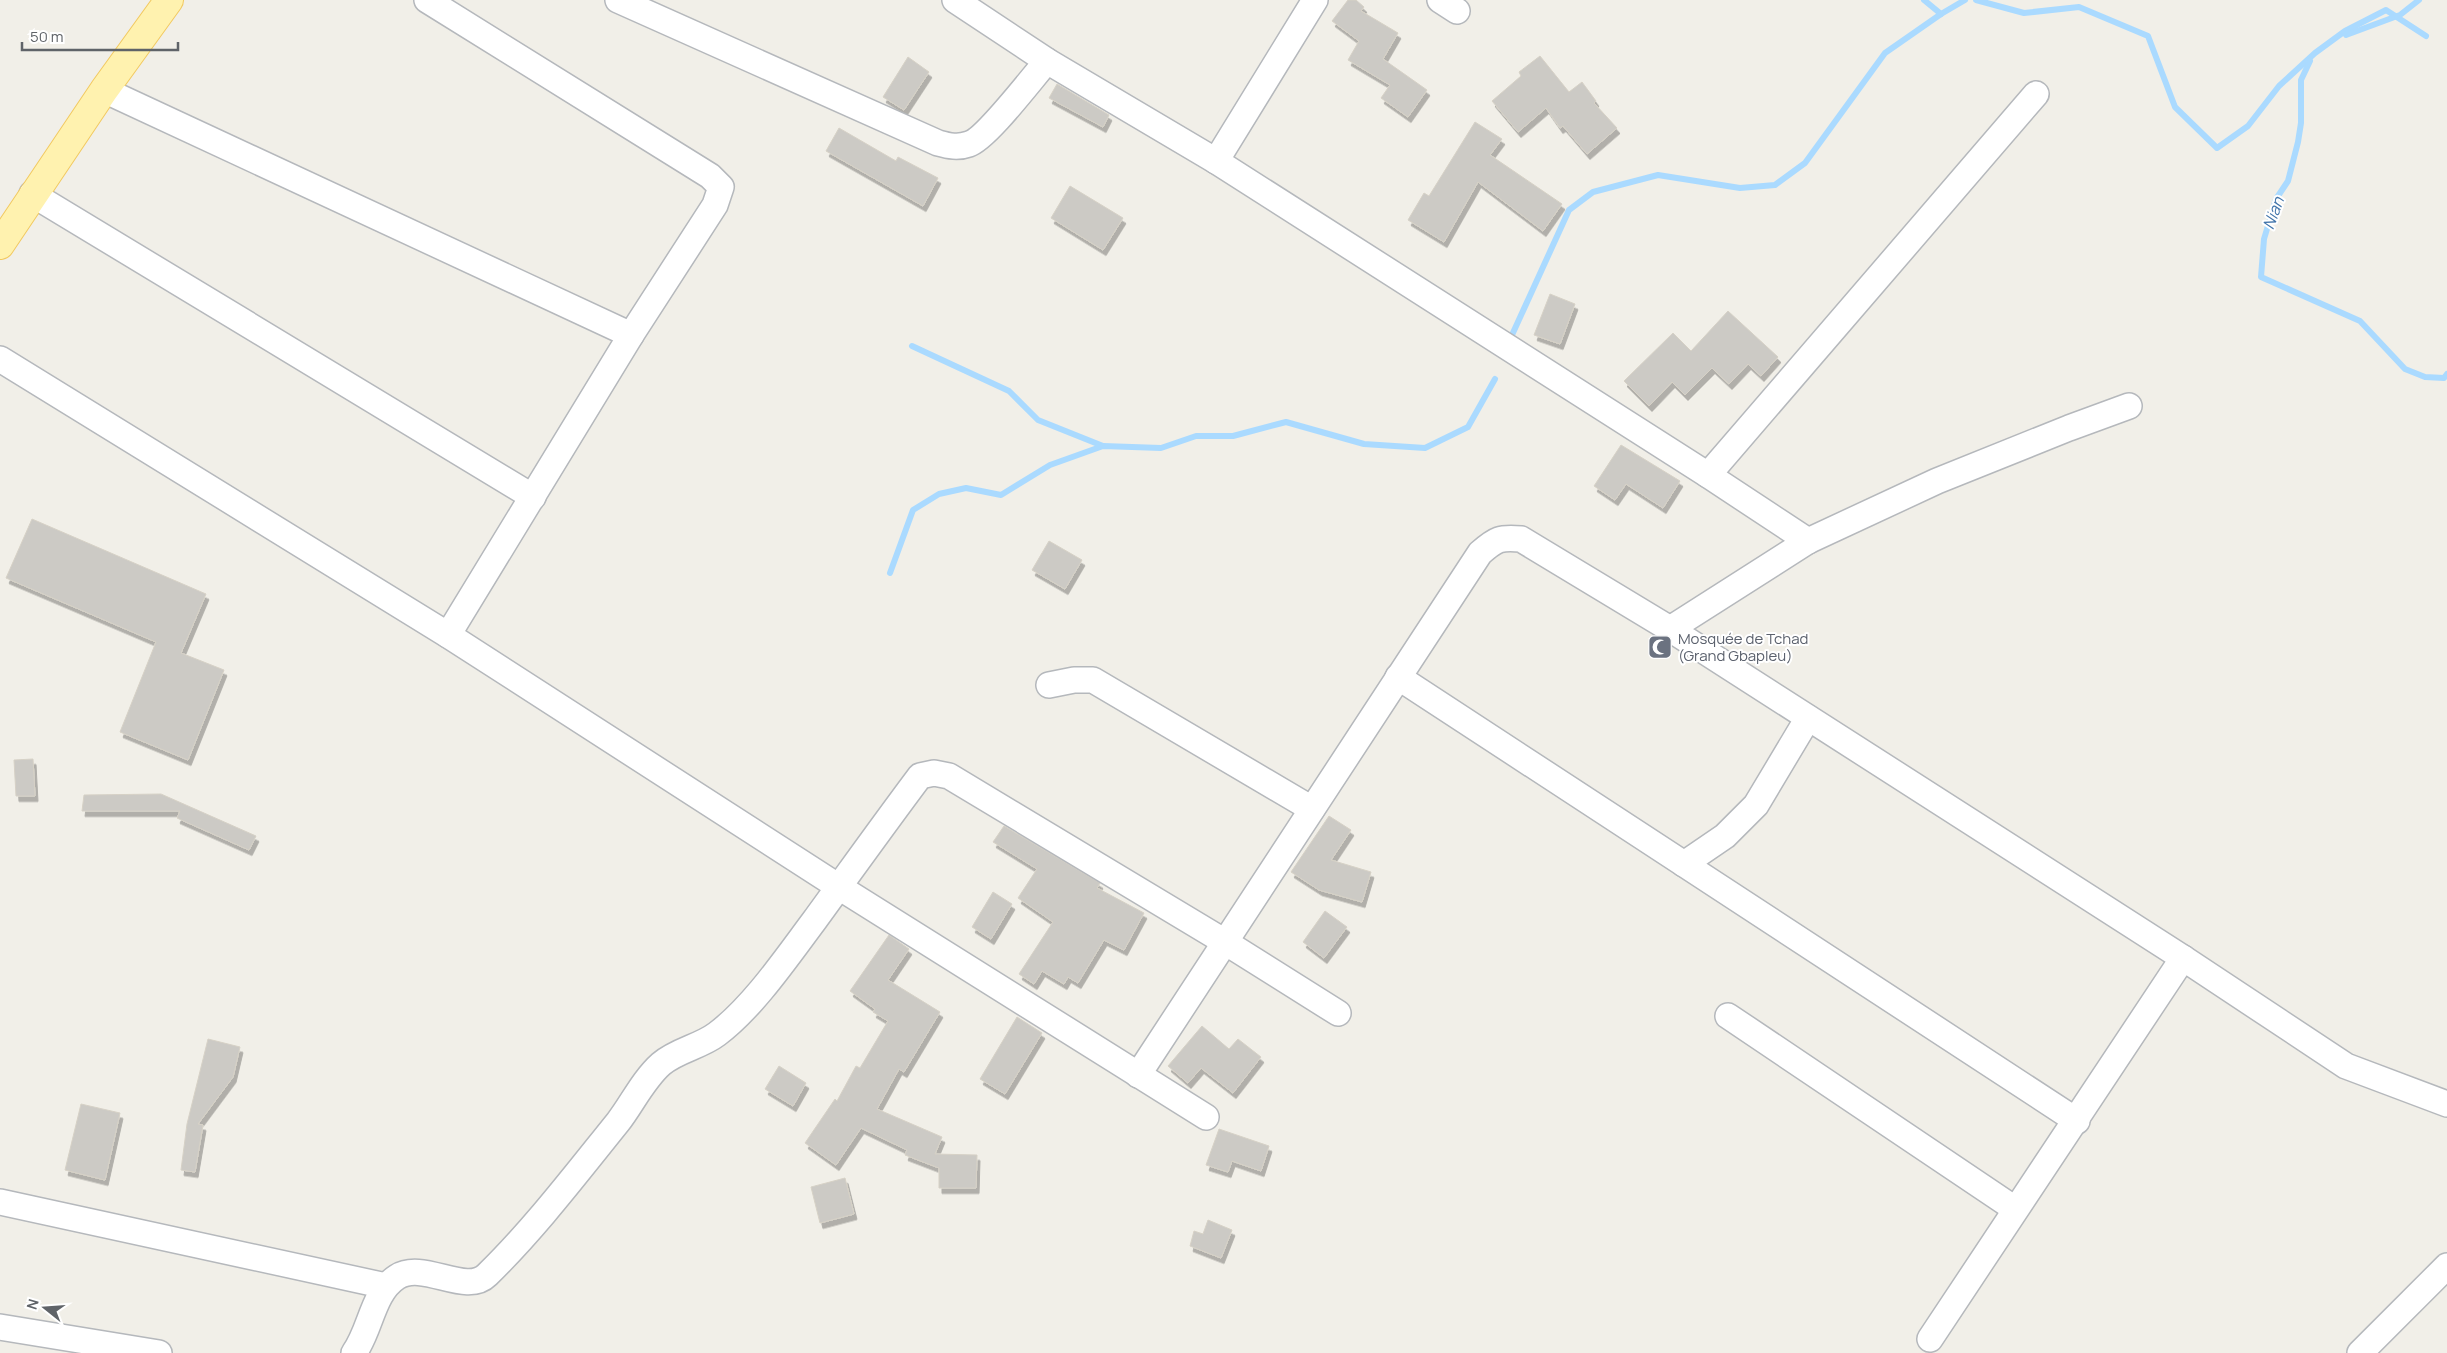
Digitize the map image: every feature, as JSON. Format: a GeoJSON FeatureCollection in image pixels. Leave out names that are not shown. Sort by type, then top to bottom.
{"type":"FeatureCollection","features":[{"type":"Feature","properties":{"kind":"main road"},"geometry":{"type":"LineString","coordinates":[[0,245],[32,194],[169,0]]}},
{"type":"Feature","properties":{"kind":"street"},"geometry":{"type":"LineString","coordinates":[[427,0],[710,176],[721,187],[715,205],[631,335],[448,635]]}},
{"type":"Feature","properties":{"kind":"street"},"geometry":{"type":"LineString","coordinates":[[618,0],[938,143],[953,147],[971,144],[986,132],[1047,61]]}},
{"type":"Feature","properties":{"kind":"street"},"geometry":{"type":"LineString","coordinates":[[955,0],[1047,61],[1216,161],[1708,475],[1808,541]]}},
{"type":"Feature","properties":{"kind":"street"},"geometry":{"type":"LineString","coordinates":[[1216,161],[1314,0]]}},
{"type":"Feature","properties":{"kind":"street"},"geometry":{"type":"LineString","coordinates":[[104,90],[631,335]]}},
{"type":"Feature","properties":{"kind":"street"},"geometry":{"type":"LineString","coordinates":[[1708,475],[2036,94]]}},
{"type":"Feature","properties":{"kind":"street"},"geometry":{"type":"LineString","coordinates":[[32,194],[532,497]]}},
{"type":"Feature","properties":{"kind":"street"},"geometry":{"type":"LineString","coordinates":[[0,359],[448,635],[839,887],[1206,1118]]}},
{"type":"Feature","properties":{"kind":"street"},"geometry":{"type":"LineString","coordinates":[[1670,630],[1808,541],[1937,482],[2068,428],[2129,406]]}},
{"type":"Feature","properties":{"kind":"street"},"geometry":{"type":"LineString","coordinates":[[1138,1075],[1480,553],[1492,542],[1503,537],[1521,539],[1670,630],[2183,958],[2346,1066],[2447,1104]]}},
{"type":"Feature","properties":{"kind":"street"},"geometry":{"type":"LineString","coordinates":[[1398,677],[2076,1121]]}},
{"type":"Feature","properties":{"kind":"street"},"geometry":{"type":"LineString","coordinates":[[1049,685],[1074,680],[1093,680],[1312,809]]}},
{"type":"Feature","properties":{"kind":"street"},"geometry":{"type":"LineString","coordinates":[[1684,864],[1726,836],[1756,805],[1808,718]]}},
{"type":"Feature","properties":{"kind":"street"},"geometry":{"type":"LineString","coordinates":[[354,1353],[363,1341],[376,1306],[386,1286],[399,1275],[426,1272],[472,1282],[485,1278],[536,1221],[619,1120],[661,1064],[679,1052],[717,1034],[774,975],[920,776],[934,773],[949,776],[1225,942],[1338,1014]]}},
{"type":"Feature","properties":{"kind":"street"},"geometry":{"type":"LineString","coordinates":[[1930,1339],[2183,958]]}},
{"type":"Feature","properties":{"kind":"street"},"geometry":{"type":"LineString","coordinates":[[1728,1016],[2015,1209]]}},
{"type":"Feature","properties":{"kind":"street"},"geometry":{"type":"LineString","coordinates":[[0,1202],[386,1286]]}},
{"type":"Feature","properties":{"kind":"street"},"geometry":{"type":"LineString","coordinates":[[2360,1353],[2447,1266]]}},
{"type":"Feature","properties":{"kind":"street"},"geometry":{"type":"LineString","coordinates":[[0,1327],[159,1353]]}},
{"type":"Feature","properties":{"kind":"building"},"geometry":{"type":"Polygon","coordinates":[[[1348,0],[1356,0],[1364,7],[1361,11],[1398,33],[1383,59],[1427,90],[1408,117],[1381,98],[1390,85],[1348,60],[1359,41],[1332,21],[1348,0]]]}},
{"type":"Feature","properties":{"kind":"building"},"geometry":{"type":"Polygon","coordinates":[[[1540,56],[1569,92],[1582,82],[1596,101],[1594,103],[1617,128],[1587,154],[1563,126],[1560,128],[1546,108],[1518,132],[1492,101],[1521,76],[1519,72],[1540,56]]]}},
{"type":"Feature","properties":{"kind":"building"},"geometry":{"type":"Polygon","coordinates":[[[908,57],[929,72],[904,110],[883,97],[908,57]]]}},
{"type":"Feature","properties":{"kind":"building"},"geometry":{"type":"Polygon","coordinates":[[[1057,84],[1109,115],[1103,127],[1049,98],[1057,84]]]}},
{"type":"Feature","properties":{"kind":"building"},"geometry":{"type":"Polygon","coordinates":[[[1475,122],[1502,139],[1490,155],[1562,204],[1543,231],[1478,182],[1444,242],[1408,220],[1424,193],[1429,196],[1475,122]]]}},
{"type":"Feature","properties":{"kind":"building"},"geometry":{"type":"Polygon","coordinates":[[[839,128],[896,161],[898,157],[938,178],[923,206],[826,151],[839,128]]]}},
{"type":"Feature","properties":{"kind":"building"},"geometry":{"type":"Polygon","coordinates":[[[1070,186],[1123,218],[1103,250],[1051,218],[1070,186]]]}},
{"type":"Feature","properties":{"kind":"building"},"geometry":{"type":"Polygon","coordinates":[[[1550,294],[1575,304],[1560,344],[1534,335],[1550,294]]]}},
{"type":"Feature","properties":{"kind":"building"},"geometry":{"type":"Polygon","coordinates":[[[1728,311],[1778,357],[1761,376],[1748,364],[1729,384],[1712,368],[1685,395],[1672,382],[1649,406],[1624,381],[1673,333],[1691,351],[1728,311]]]}},
{"type":"Feature","properties":{"kind":"building"},"geometry":{"type":"Polygon","coordinates":[[[1621,445],[1680,481],[1663,508],[1626,484],[1615,500],[1594,486],[1621,445]]]}},
{"type":"Feature","properties":{"kind":"building"},"geometry":{"type":"Polygon","coordinates":[[[32,519],[206,594],[181,653],[224,670],[188,760],[120,732],[156,642],[6,578],[32,519]]]}},
{"type":"Feature","properties":{"kind":"building"},"geometry":{"type":"Polygon","coordinates":[[[1049,541],[1082,560],[1065,589],[1032,570],[1049,541]]]}},
{"type":"Feature","properties":{"kind":"building"},"geometry":{"type":"Polygon","coordinates":[[[33,759],[35,796],[16,796],[14,760],[33,759]]]}},
{"type":"Feature","properties":{"kind":"building"},"geometry":{"type":"Polygon","coordinates":[[[161,794],[256,836],[249,850],[177,818],[180,811],[82,811],[84,795],[161,794]]]}},
{"type":"Feature","properties":{"kind":"building"},"geometry":{"type":"Polygon","coordinates":[[[1329,816],[1351,830],[1331,860],[1371,872],[1362,902],[1319,890],[1291,872],[1329,816]]]}},
{"type":"Feature","properties":{"kind":"building"},"geometry":{"type":"Polygon","coordinates":[[[1004,826],[1100,883],[1097,888],[1144,913],[1124,950],[1104,940],[1078,983],[1068,977],[1064,984],[1042,971],[1034,984],[1019,974],[1053,922],[1018,898],[1037,869],[993,842],[1004,826]]]}},
{"type":"Feature","properties":{"kind":"building"},"geometry":{"type":"Polygon","coordinates":[[[993,892],[1012,904],[991,939],[972,927],[993,892]]]}},
{"type":"Feature","properties":{"kind":"building"},"geometry":{"type":"Polygon","coordinates":[[[1325,911],[1347,927],[1324,958],[1303,942],[1325,911]]]}},
{"type":"Feature","properties":{"kind":"building"},"geometry":{"type":"Polygon","coordinates":[[[889,935],[909,949],[888,980],[940,1012],[904,1072],[899,1069],[877,1109],[942,1137],[935,1154],[977,1155],[976,1188],[939,1188],[939,1168],[905,1155],[907,1150],[861,1128],[836,1165],[805,1143],[835,1099],[837,1101],[856,1066],[860,1068],[888,1021],[873,1012],[875,1009],[850,991],[889,935]]]}},
{"type":"Feature","properties":{"kind":"building"},"geometry":{"type":"Polygon","coordinates":[[[1017,1017],[1042,1033],[1005,1094],[980,1079],[1017,1017]]]}},
{"type":"Feature","properties":{"kind":"building"},"geometry":{"type":"Polygon","coordinates":[[[1202,1026],[1229,1049],[1238,1039],[1261,1057],[1233,1093],[1201,1068],[1188,1083],[1168,1066],[1202,1026]]]}},
{"type":"Feature","properties":{"kind":"building"},"geometry":{"type":"Polygon","coordinates":[[[208,1039],[240,1047],[233,1077],[198,1124],[203,1125],[195,1172],[181,1170],[187,1124],[208,1039]]]}},
{"type":"Feature","properties":{"kind":"building"},"geometry":{"type":"Polygon","coordinates":[[[779,1066],[806,1083],[793,1106],[765,1089],[779,1066]]]}},
{"type":"Feature","properties":{"kind":"building"},"geometry":{"type":"Polygon","coordinates":[[[81,1104],[120,1113],[105,1180],[65,1170],[81,1104]]]}},
{"type":"Feature","properties":{"kind":"building"},"geometry":{"type":"Polygon","coordinates":[[[1219,1129],[1269,1146],[1261,1171],[1232,1161],[1228,1172],[1206,1165],[1219,1129]]]}},
{"type":"Feature","properties":{"kind":"building"},"geometry":{"type":"Polygon","coordinates":[[[845,1178],[854,1214],[820,1223],[811,1187],[845,1178]]]}},
{"type":"Feature","properties":{"kind":"building"},"geometry":{"type":"Polygon","coordinates":[[[1208,1220],[1232,1230],[1221,1258],[1190,1246],[1194,1231],[1203,1234],[1208,1220]]]}},
{"type":"Feature","properties":{"kind":"waterway"},"geometry":{"type":"LineString","coordinates":[[1924,0],[1941,14]]}},
{"type":"Feature","properties":{"kind":"waterway"},"geometry":{"type":"LineString","coordinates":[[1512,335],[1569,210],[1593,192],[1658,175],[1740,188],[1775,185],[1805,163],[1885,53],[1941,14],[1965,0]]}},
{"type":"Feature","properties":{"kind":"waterway"},"geometry":{"type":"LineString","coordinates":[[1976,0],[2024,13],[2079,7],[2148,36],[2175,107],[2217,148],[2248,126],[2279,86],[2315,53],[2345,31],[2386,10],[2426,36]]}},
{"type":"Feature","properties":{"kind":"waterway","name":"Nian"},"geometry":{"type":"LineString","coordinates":[[2346,35],[2400,15],[2419,0]]}},
{"type":"Feature","properties":{"kind":"waterway","name":"Nian"},"geometry":{"type":"LineString","coordinates":[[2310,61],[2301,80],[2301,123],[2298,142],[2288,181],[2276,199],[2264,239],[2261,277],[2360,321],[2405,369],[2425,377],[2444,378],[2447,374]]}},
{"type":"Feature","properties":{"kind":"waterway"},"geometry":{"type":"LineString","coordinates":[[912,346],[1009,391],[1038,420],[1103,446]]}},
{"type":"Feature","properties":{"kind":"waterway"},"geometry":{"type":"LineString","coordinates":[[890,573],[913,510],[939,494],[966,488],[1001,495],[1050,465],[1103,446],[1161,448],[1196,436],[1233,436],[1286,422],[1364,444],[1425,448],[1468,427],[1495,379]]}},
{"type":"Feature","properties":{"kind":"place","name":"Mosquée de Tchad (Grand Gbapleu)"},"geometry":{"type":"Point","coordinates":[1660,647]}}]}
